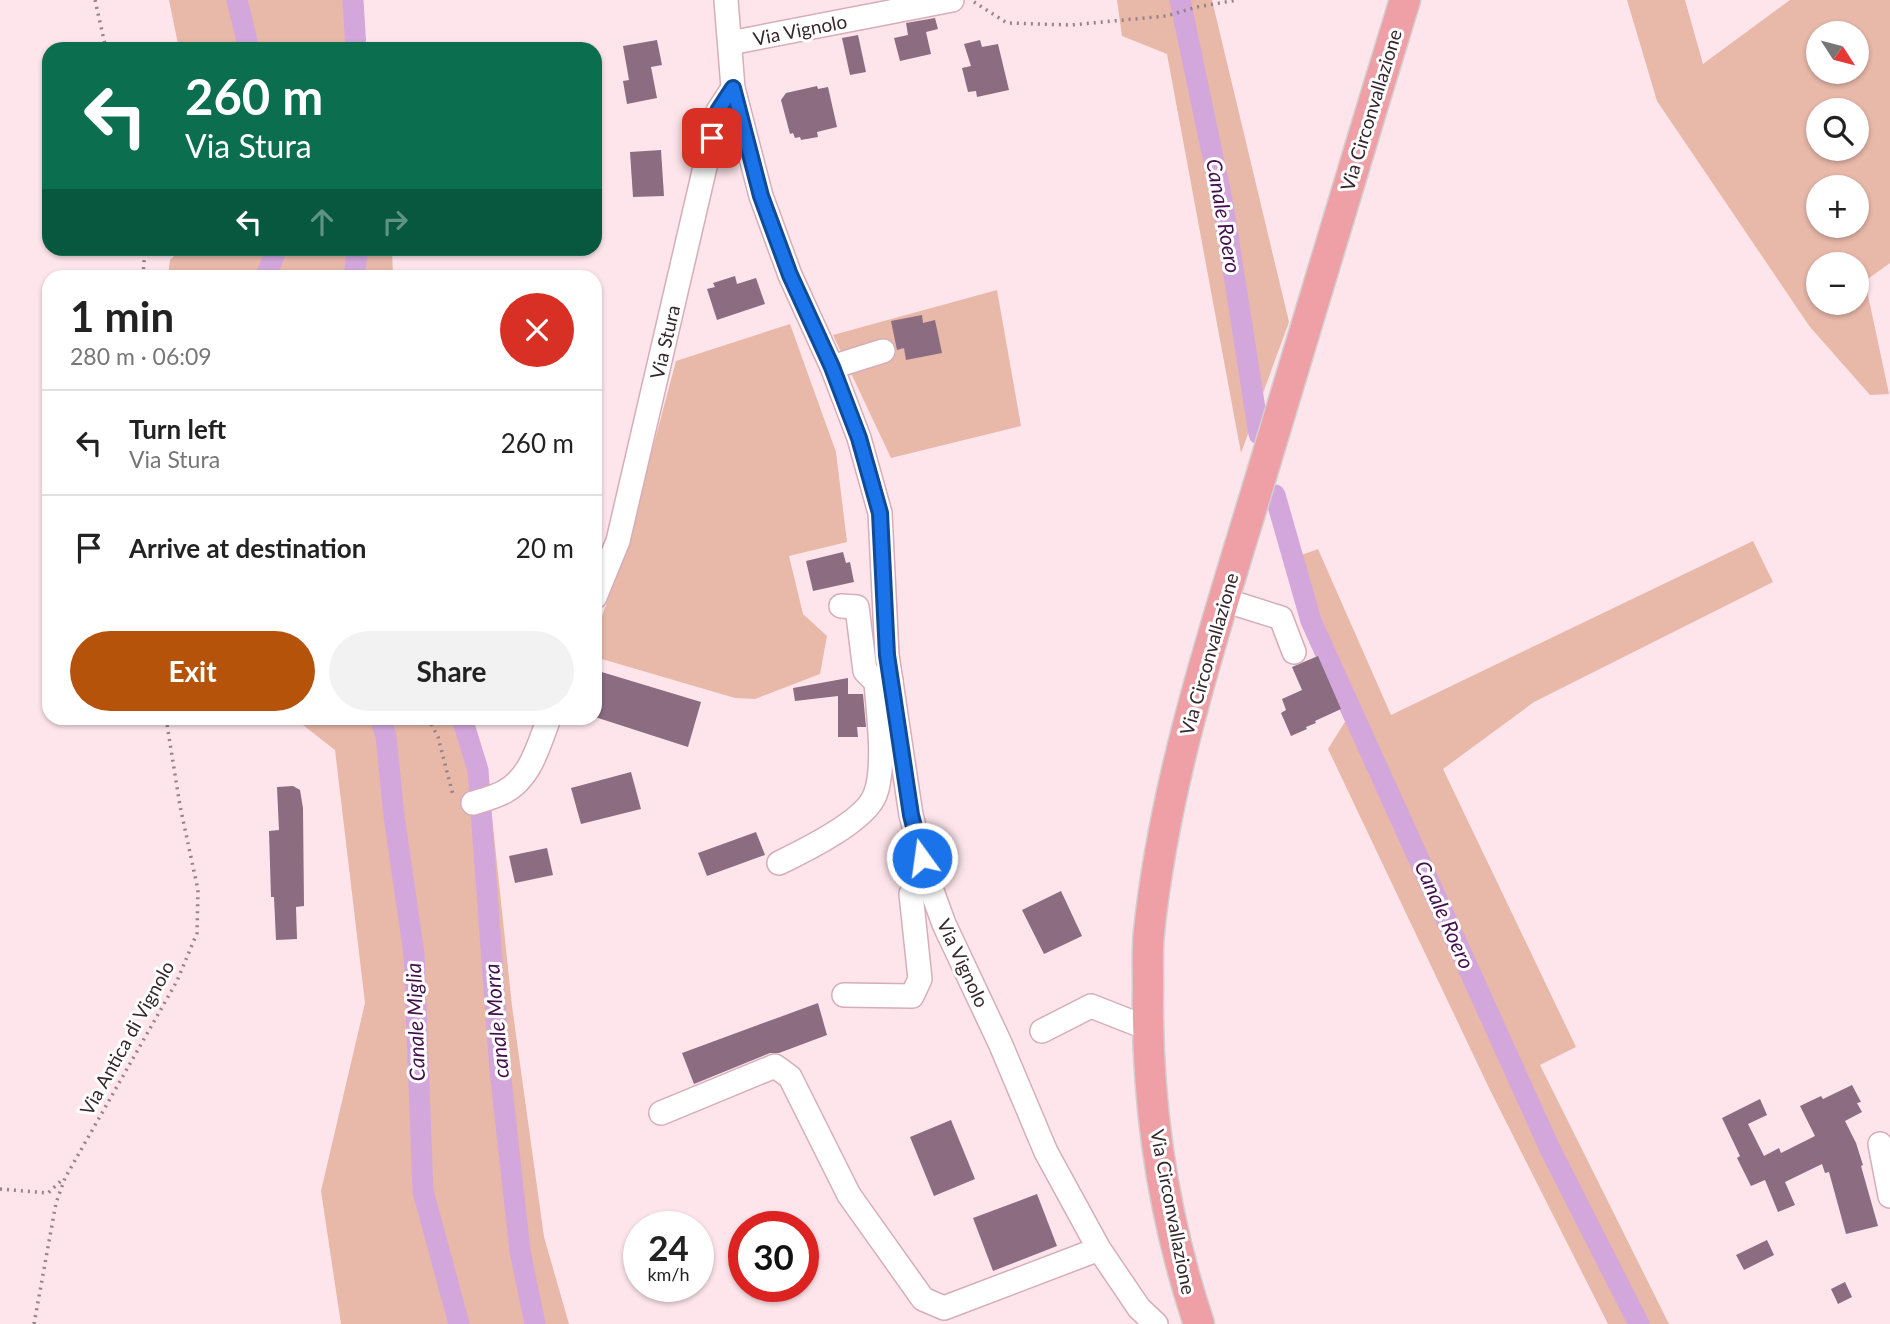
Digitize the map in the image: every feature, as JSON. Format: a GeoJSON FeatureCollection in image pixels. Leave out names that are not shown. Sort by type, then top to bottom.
{"type":"FeatureCollection","features":[{"type":"Feature","properties":{"kind":"main road","name":"Via Circonvallazione"},"geometry":{"type":"LineString","coordinates":[[1199,1324],[1178,1251],[1164,1181],[1152,1097],[1147,1028],[1149,934],[1159,857],[1192,705],[1405,0]]}},
{"type":"Feature","properties":{"kind":"street","name":"Via Vignolo"},"geometry":{"type":"LineString","coordinates":[[726,0],[733,88],[761,196],[790,275],[832,367],[859,438],[880,513],[887,655],[883,681],[911,815],[928,880],[944,924],[1000,1043],[1046,1152],[1099,1249],[1139,1308],[1156,1324]]}},
{"type":"Feature","properties":{"kind":"street","name":"Via Vignolo"},"geometry":{"type":"LineString","coordinates":[[730,43],[952,0]]}},
{"type":"Feature","properties":{"kind":"street","name":"Via Stura"},"geometry":{"type":"LineString","coordinates":[[602,580],[618,541],[718,111],[733,88]]}},
{"type":"Feature","properties":{"kind":"street"},"geometry":{"type":"LineString","coordinates":[[832,367],[883,351]]}},
{"type":"Feature","properties":{"kind":"street"},"geometry":{"type":"LineString","coordinates":[[1224,600],[1281,618],[1294,652]]}},
{"type":"Feature","properties":{"kind":"street"},"geometry":{"type":"LineString","coordinates":[[779,863],[818,844],[863,811],[875,796],[880,768],[883,681],[865,671],[858,607],[841,606]]}},
{"type":"Feature","properties":{"kind":"street"},"geometry":{"type":"LineString","coordinates":[[481,800],[504,792],[519,781],[533,760],[546,725]]}},
{"type":"Feature","properties":{"kind":"street"},"geometry":{"type":"LineString","coordinates":[[844,995],[912,996],[920,979],[911,894],[928,880]]}},
{"type":"Feature","properties":{"kind":"street"},"geometry":{"type":"LineString","coordinates":[[1042,1031],[1091,1006],[1147,1028]]}},
{"type":"Feature","properties":{"kind":"street"},"geometry":{"type":"LineString","coordinates":[[661,1113],[775,1066],[790,1077],[849,1195],[923,1299],[944,1308],[1099,1249]]}},
{"type":"Feature","properties":{"kind":"street"},"geometry":{"type":"LineString","coordinates":[[1880,1144],[1890,1196]]}},
{"type":"Feature","properties":{"kind":"path"},"geometry":{"type":"LineString","coordinates":[[95,0],[104,42]]}},
{"type":"Feature","properties":{"kind":"path"},"geometry":{"type":"LineString","coordinates":[[971,0],[1007,23],[1071,25],[1166,16],[1197,6],[1237,0]]}},
{"type":"Feature","properties":{"kind":"path","name":"Via Antica di Vignolo"},"geometry":{"type":"LineString","coordinates":[[34,1324],[56,1203],[65,1178],[177,981],[197,933],[198,890],[180,806],[167,725]]}},
{"type":"Feature","properties":{"kind":"path"},"geometry":{"type":"LineString","coordinates":[[432,725],[438,737],[454,797],[481,800]]}},
{"type":"Feature","properties":{"kind":"path"},"geometry":{"type":"LineString","coordinates":[[0,1189],[48,1193],[65,1178]]}},
{"type":"Feature","properties":{"kind":"shaded area"},"geometry":{"type":"Polygon","coordinates":[[[169,0],[359,0],[358,16],[363,42],[178,42],[169,0]]]}},
{"type":"Feature","properties":{"kind":"shaded area"},"geometry":{"type":"Polygon","coordinates":[[[1117,0],[1212,0],[1289,322],[1241,453],[1167,54],[1122,36],[1117,0]]]}},
{"type":"Feature","properties":{"kind":"shaded area"},"geometry":{"type":"Polygon","coordinates":[[[1627,0],[1685,0],[1703,64],[1790,0],[1890,0],[1890,263],[1869,278],[1869,252],[1806,252],[1806,315],[1869,315],[1869,300],[1889,394],[1870,395],[1810,327],[1657,101],[1627,0]]]}},
{"type":"Feature","properties":{"kind":"shaded area"},"geometry":{"type":"Polygon","coordinates":[[[174,256],[392,256],[393,270],[169,270],[170,260],[174,256]]]}},
{"type":"Feature","properties":{"kind":"shaded area"},"geometry":{"type":"Polygon","coordinates":[[[997,290],[1021,426],[891,458],[833,335],[997,290]]]}},
{"type":"Feature","properties":{"kind":"shaded area"},"geometry":{"type":"Polygon","coordinates":[[[790,324],[836,452],[847,542],[789,556],[803,614],[827,636],[820,674],[755,699],[735,698],[602,659],[602,617],[628,541],[676,361],[790,324]]]}},
{"type":"Feature","properties":{"kind":"shaded area"},"geometry":{"type":"Polygon","coordinates":[[[1753,541],[1773,582],[1534,702],[1443,769],[1576,1047],[1540,1065],[1669,1324],[1608,1324],[1490,1090],[1328,749],[1348,717],[1317,643],[1305,626],[1285,561],[1318,549],[1391,715],[1753,541]]]}},
{"type":"Feature","properties":{"kind":"shaded area"},"geometry":{"type":"Polygon","coordinates":[[[303,725],[474,725],[489,788],[512,1006],[544,1237],[569,1324],[341,1324],[321,1191],[365,1003],[335,750],[303,725]]]}},
{"type":"Feature","properties":{"kind":"building"},"geometry":{"type":"Polygon","coordinates":[[[935,18],[938,29],[926,32],[931,54],[900,61],[894,38],[908,35],[906,23],[935,18]]]}},
{"type":"Feature","properties":{"kind":"building"},"geometry":{"type":"Polygon","coordinates":[[[858,35],[866,72],[850,75],[842,38],[858,35]]]}},
{"type":"Feature","properties":{"kind":"building"},"geometry":{"type":"Polygon","coordinates":[[[657,40],[662,65],[651,67],[657,98],[627,104],[623,81],[629,80],[623,46],[657,40]]]}},
{"type":"Feature","properties":{"kind":"building"},"geometry":{"type":"Polygon","coordinates":[[[980,40],[982,47],[998,44],[1009,90],[977,97],[976,91],[968,92],[962,68],[971,66],[964,44],[980,40]]]}},
{"type":"Feature","properties":{"kind":"building"},"geometry":{"type":"Polygon","coordinates":[[[817,86],[818,89],[828,87],[837,127],[817,132],[818,137],[801,140],[800,137],[795,138],[793,133],[790,134],[781,100],[786,93],[817,86]]]}},
{"type":"Feature","properties":{"kind":"building"},"geometry":{"type":"Polygon","coordinates":[[[661,150],[664,196],[633,197],[630,152],[661,150]]]}},
{"type":"Feature","properties":{"kind":"building"},"geometry":{"type":"Polygon","coordinates":[[[735,276],[737,284],[756,278],[765,304],[717,320],[707,289],[715,287],[713,283],[735,276]]]}},
{"type":"Feature","properties":{"kind":"building"},"geometry":{"type":"Polygon","coordinates":[[[922,315],[923,323],[935,320],[942,353],[906,360],[904,348],[897,350],[891,321],[922,315]]]}},
{"type":"Feature","properties":{"kind":"building"},"geometry":{"type":"Polygon","coordinates":[[[843,552],[846,563],[850,562],[854,582],[813,591],[806,561],[843,552]]]}},
{"type":"Feature","properties":{"kind":"building"},"geometry":{"type":"Polygon","coordinates":[[[1318,656],[1341,709],[1291,736],[1281,713],[1286,710],[1282,699],[1302,690],[1292,667],[1318,656]]]}},
{"type":"Feature","properties":{"kind":"building"},"geometry":{"type":"Polygon","coordinates":[[[602,672],[701,702],[688,747],[602,719],[602,672]]]}},
{"type":"Feature","properties":{"kind":"building"},"geometry":{"type":"Polygon","coordinates":[[[848,678],[848,694],[863,694],[866,727],[857,727],[858,737],[838,737],[838,696],[795,701],[793,688],[848,678]]]}},
{"type":"Feature","properties":{"kind":"building"},"geometry":{"type":"Polygon","coordinates":[[[631,772],[641,809],[581,824],[571,788],[631,772]]]}},
{"type":"Feature","properties":{"kind":"building"},"geometry":{"type":"Polygon","coordinates":[[[293,786],[300,790],[303,808],[304,906],[296,907],[297,939],[276,940],[274,897],[271,897],[269,831],[279,830],[277,787],[293,786]]]}},
{"type":"Feature","properties":{"kind":"building"},"geometry":{"type":"Polygon","coordinates":[[[756,832],[765,855],[707,876],[698,853],[756,832]]]}},
{"type":"Feature","properties":{"kind":"building"},"geometry":{"type":"Polygon","coordinates":[[[547,848],[553,875],[515,883],[509,856],[547,848]]]}},
{"type":"Feature","properties":{"kind":"building"},"geometry":{"type":"Polygon","coordinates":[[[1061,891],[1082,936],[1044,954],[1022,910],[1061,891]]]}},
{"type":"Feature","properties":{"kind":"building"},"geometry":{"type":"Polygon","coordinates":[[[818,1003],[827,1035],[779,1053],[770,1053],[694,1084],[682,1053],[818,1003]]]}},
{"type":"Feature","properties":{"kind":"building"},"geometry":{"type":"Polygon","coordinates":[[[1852,1085],[1861,1102],[1857,1103],[1862,1112],[1845,1121],[1863,1165],[1861,1166],[1878,1226],[1846,1234],[1829,1172],[1825,1173],[1822,1164],[1785,1182],[1795,1205],[1778,1212],[1765,1180],[1751,1186],[1722,1118],[1760,1099],[1767,1115],[1748,1124],[1764,1156],[1779,1148],[1781,1153],[1815,1136],[1800,1106],[1821,1096],[1823,1099],[1852,1085]]]}},
{"type":"Feature","properties":{"kind":"building"},"geometry":{"type":"Polygon","coordinates":[[[951,1120],[975,1179],[934,1196],[910,1137],[951,1120]]]}},
{"type":"Feature","properties":{"kind":"building"},"geometry":{"type":"Polygon","coordinates":[[[1037,1194],[1057,1246],[993,1271],[973,1218],[1037,1194]]]}},
{"type":"Feature","properties":{"kind":"building"},"geometry":{"type":"Polygon","coordinates":[[[1767,1240],[1774,1255],[1744,1270],[1736,1255],[1767,1240]]]}},
{"type":"Feature","properties":{"kind":"building"},"geometry":{"type":"Polygon","coordinates":[[[1845,1282],[1852,1297],[1838,1304],[1831,1289],[1845,1282]]]}},
{"type":"Feature","properties":{"kind":"waterway","name":"Canale Miglia"},"geometry":{"type":"LineString","coordinates":[[237,0],[247,42]]}},
{"type":"Feature","properties":{"kind":"waterway","name":"canale Morra"},"geometry":{"type":"LineString","coordinates":[[353,0],[356,42]]}},
{"type":"Feature","properties":{"kind":"waterway","name":"Canale Roero"},"geometry":{"type":"LineString","coordinates":[[1180,0],[1223,205],[1259,434]]}},
{"type":"Feature","properties":{"kind":"waterway","name":"Canale Miglia"},"geometry":{"type":"LineString","coordinates":[[268,270],[274,256]]}},
{"type":"Feature","properties":{"kind":"waterway","name":"canale Morra"},"geometry":{"type":"LineString","coordinates":[[355,270],[357,256]]}},
{"type":"Feature","properties":{"kind":"waterway","name":"Canale Roero"},"geometry":{"type":"LineString","coordinates":[[1275,495],[1311,621],[1551,1151],[1639,1324]]}},
{"type":"Feature","properties":{"kind":"waterway","name":"Canale Miglia"},"geometry":{"type":"LineString","coordinates":[[382,725],[386,736],[394,816],[414,954],[423,1191],[459,1324]]}},
{"type":"Feature","properties":{"kind":"waterway","name":"canale Morra"},"geometry":{"type":"LineString","coordinates":[[464,725],[478,770],[500,1070],[520,1251],[535,1324]]}},
{"type":"Feature","properties":{"kind":"route"},"geometry":{"type":"LineString","coordinates":[[712,138],[718,111],[733,88],[761,196],[790,275],[832,367],[859,438],[880,513],[887,655],[911,815],[922,858]]}}]}
